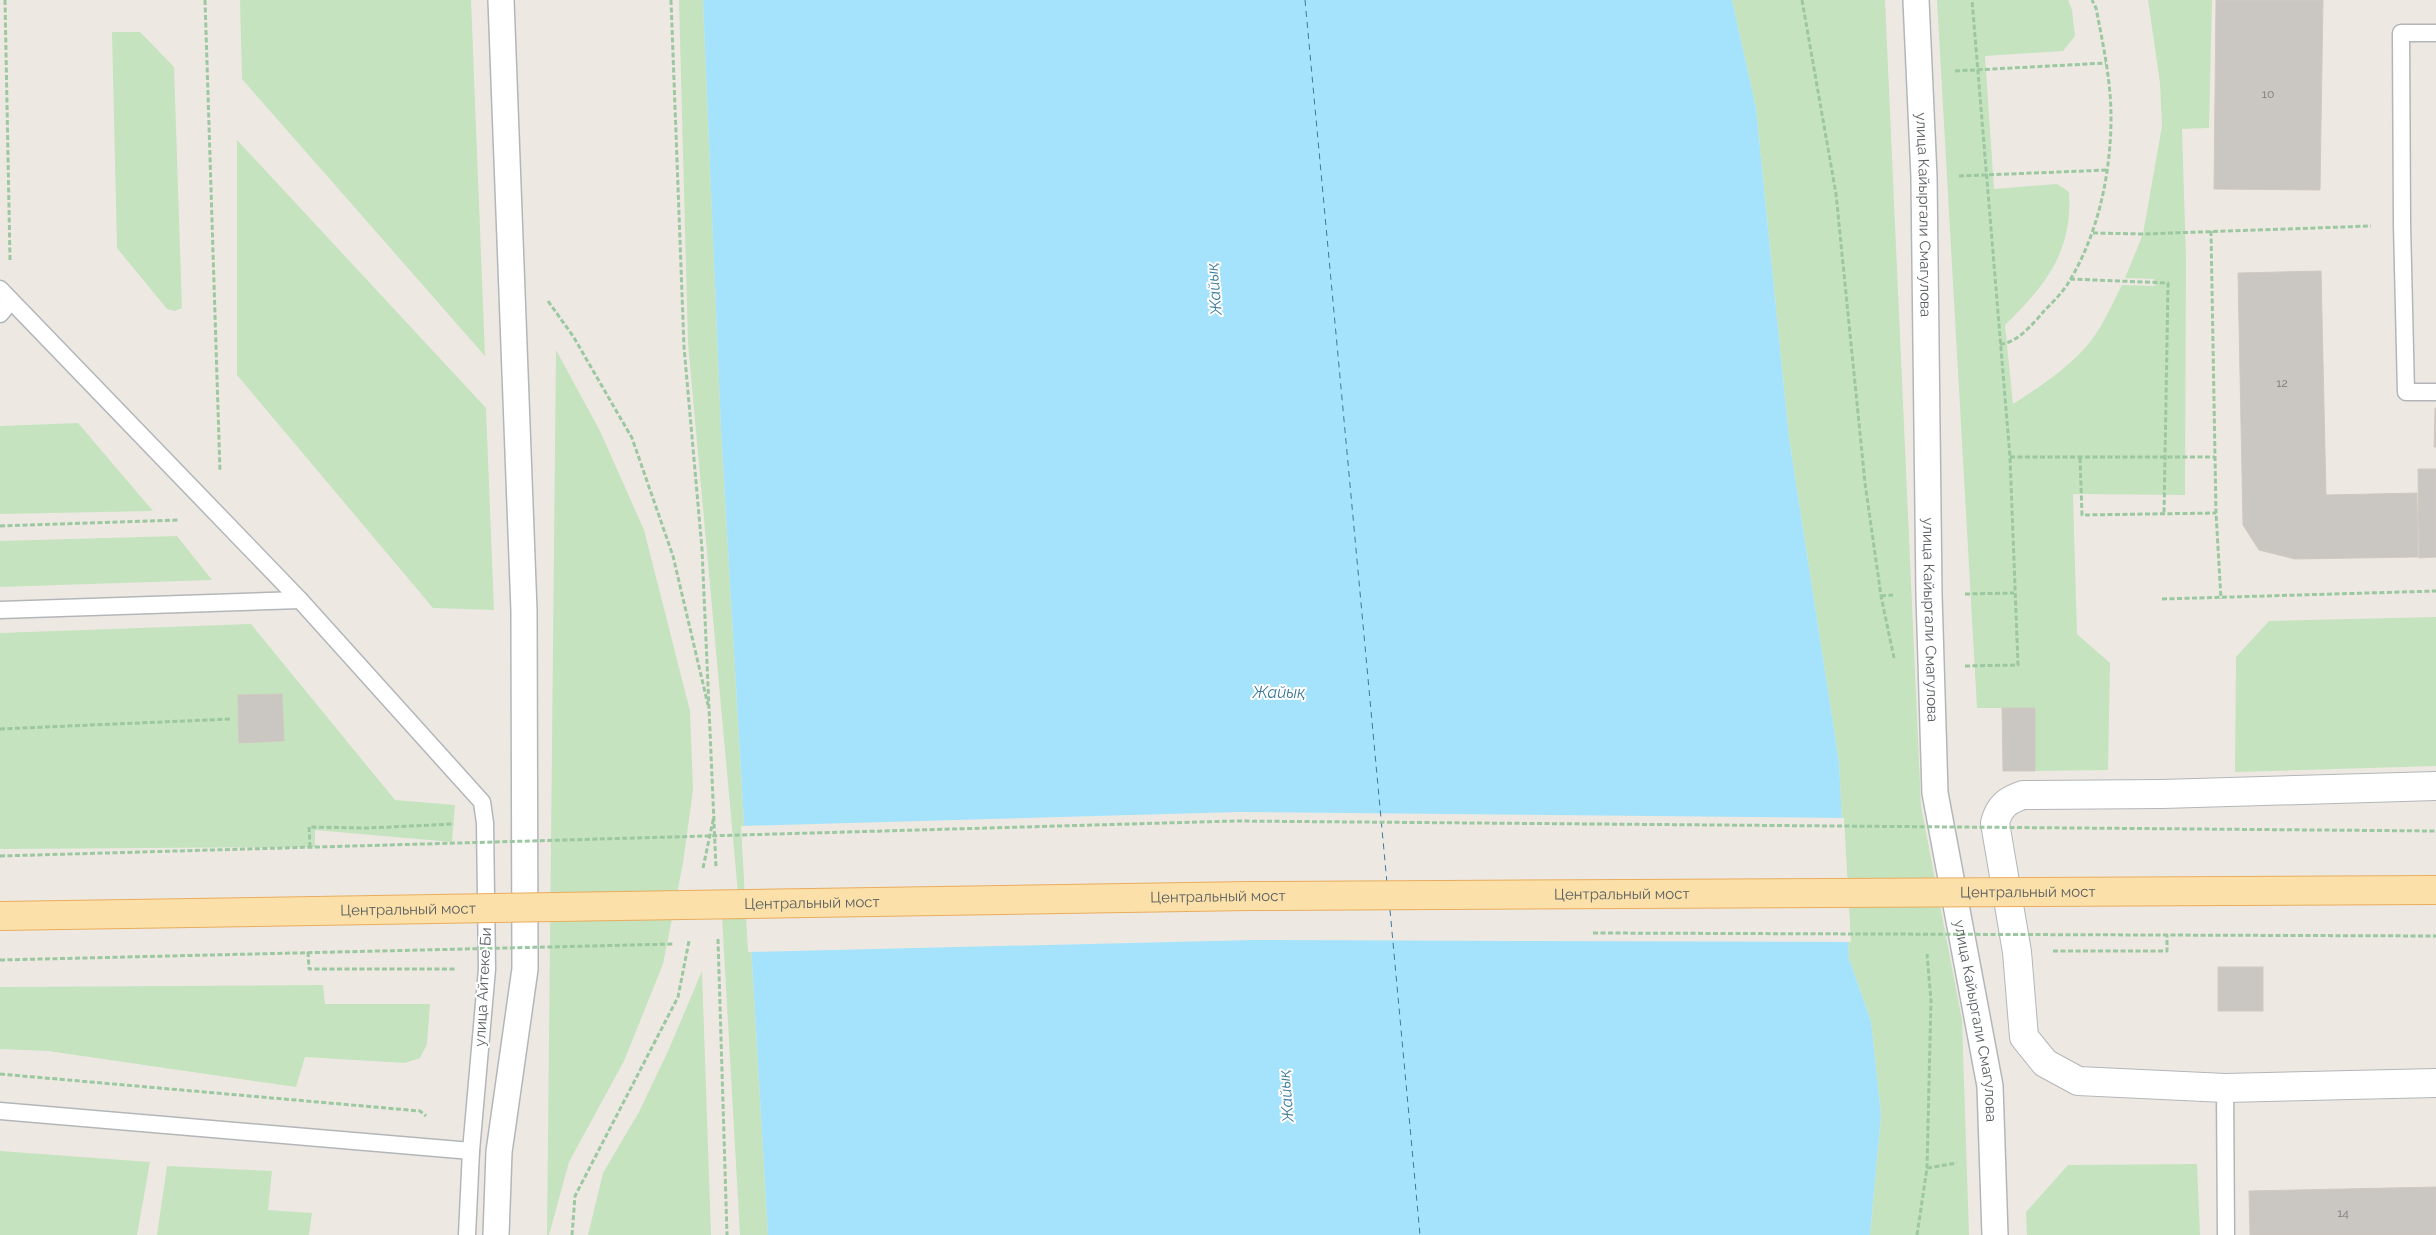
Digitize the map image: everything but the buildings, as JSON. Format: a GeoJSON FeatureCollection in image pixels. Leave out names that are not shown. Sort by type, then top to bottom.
{"type":"FeatureCollection","features":[{"type":"Feature","properties":{"kind":"main road","name":"Центральный мост"},"geometry":{"type":"LineString","coordinates":[[0,916],[1250,896],[2436,890]]}},
{"type":"Feature","properties":{"kind":"street"},"geometry":{"type":"LineString","coordinates":[[496,1235],[499,1152],[525,969],[524,611],[501,0]]}},
{"type":"Feature","properties":{"kind":"street","name":"улица Кайыргали Смагулова"},"geometry":{"type":"LineString","coordinates":[[1916,0],[1924,178],[1929,595],[1935,793],[1990,1086],[1995,1235]]}},
{"type":"Feature","properties":{"kind":"street"},"geometry":{"type":"LineString","coordinates":[[2436,786],[2162,794],[2024,795],[2008,800],[1998,812],[1995,823],[2017,952],[2024,1037],[2046,1063],[2078,1081],[2225,1088],[2436,1083]]}},
{"type":"Feature","properties":{"kind":"lane"},"geometry":{"type":"LineString","coordinates":[[2436,33],[2401,33],[2402,225],[2406,392],[2436,392]]}},
{"type":"Feature","properties":{"kind":"lane"},"geometry":{"type":"LineString","coordinates":[[0,314],[6,295]]}},
{"type":"Feature","properties":{"kind":"lane","name":"улица Айтеке Би"},"geometry":{"type":"LineString","coordinates":[[6,295],[300,600],[482,802],[485,823],[487,969],[471,1151],[467,1235]]}},
{"type":"Feature","properties":{"kind":"lane"},"geometry":{"type":"LineString","coordinates":[[0,610],[300,600]]}},
{"type":"Feature","properties":{"kind":"lane"},"geometry":{"type":"LineString","coordinates":[[2225,1088],[2226,1235]]}},
{"type":"Feature","properties":{"kind":"lane"},"geometry":{"type":"LineString","coordinates":[[0,1111],[471,1151]]}},
{"type":"Feature","properties":{"kind":"path"},"geometry":{"type":"LineString","coordinates":[[5,0],[6,295]]}},
{"type":"Feature","properties":{"kind":"path"},"geometry":{"type":"LineString","coordinates":[[0,526],[221,518],[205,0]]}},
{"type":"Feature","properties":{"kind":"path"},"geometry":{"type":"LineString","coordinates":[[671,0],[684,346],[702,548],[715,810],[716,869]]}},
{"type":"Feature","properties":{"kind":"path"},"geometry":{"type":"LineString","coordinates":[[1802,0],[1836,194],[1865,483],[1881,596],[1894,660]]}},
{"type":"Feature","properties":{"kind":"path"},"geometry":{"type":"LineString","coordinates":[[1931,666],[2018,665],[2010,457],[1985,175],[1972,0]]}},
{"type":"Feature","properties":{"kind":"path"},"geometry":{"type":"LineString","coordinates":[[2000,344],[2007,344],[2034,323],[2070,279],[2092,233],[2108,170],[2111,116],[2106,63],[2096,8],[2092,0]]}},
{"type":"Feature","properties":{"kind":"path"},"geometry":{"type":"LineString","coordinates":[[1919,72],[2106,63]]}},
{"type":"Feature","properties":{"kind":"path"},"geometry":{"type":"LineString","coordinates":[[1924,178],[2108,170]]}},
{"type":"Feature","properties":{"kind":"path"},"geometry":{"type":"LineString","coordinates":[[2092,233],[2211,232],[2402,225]]}},
{"type":"Feature","properties":{"kind":"path"},"geometry":{"type":"LineString","coordinates":[[2211,232],[2216,514],[2221,599]]}},
{"type":"Feature","properties":{"kind":"path"},"geometry":{"type":"LineString","coordinates":[[2070,279],[2168,283],[2164,514]]}},
{"type":"Feature","properties":{"kind":"path"},"geometry":{"type":"LineString","coordinates":[[545,296],[573,336],[632,438],[674,556],[710,713]]}},
{"type":"Feature","properties":{"kind":"path"},"geometry":{"type":"LineString","coordinates":[[2010,457],[2215,457]]}},
{"type":"Feature","properties":{"kind":"path"},"geometry":{"type":"LineString","coordinates":[[2080,458],[2082,515],[2216,514]]}},
{"type":"Feature","properties":{"kind":"path"},"geometry":{"type":"LineString","coordinates":[[2162,599],[2221,599],[2436,591]]}},
{"type":"Feature","properties":{"kind":"path"},"geometry":{"type":"LineString","coordinates":[[1929,595],[2014,593]]}},
{"type":"Feature","properties":{"kind":"path"},"geometry":{"type":"LineString","coordinates":[[0,729],[230,719]]}},
{"type":"Feature","properties":{"kind":"path"},"geometry":{"type":"LineString","coordinates":[[702,875],[715,810]]}},
{"type":"Feature","properties":{"kind":"path"},"geometry":{"type":"LineString","coordinates":[[0,856],[1235,821],[2436,831]]}},
{"type":"Feature","properties":{"kind":"path"},"geometry":{"type":"LineString","coordinates":[[1916,822],[1917,832]]}},
{"type":"Feature","properties":{"kind":"path"},"geometry":{"type":"LineString","coordinates":[[310,847],[309,827],[368,828],[485,823]]}},
{"type":"Feature","properties":{"kind":"path"},"geometry":{"type":"LineString","coordinates":[[718,929],[727,1235]]}},
{"type":"Feature","properties":{"kind":"path"},"geometry":{"type":"LineString","coordinates":[[572,1235],[575,1196],[678,997],[691,931]]}},
{"type":"Feature","properties":{"kind":"path"},"geometry":{"type":"LineString","coordinates":[[1925,931],[1926,940]]}},
{"type":"Feature","properties":{"kind":"path"},"geometry":{"type":"LineString","coordinates":[[1590,933],[2436,936]]}},
{"type":"Feature","properties":{"kind":"path"},"geometry":{"type":"LineString","coordinates":[[2066,951],[2167,951],[2167,935]]}},
{"type":"Feature","properties":{"kind":"path"},"geometry":{"type":"LineString","coordinates":[[715,943],[725,943]]}},
{"type":"Feature","properties":{"kind":"path"},"geometry":{"type":"LineString","coordinates":[[0,960],[676,944]]}},
{"type":"Feature","properties":{"kind":"path"},"geometry":{"type":"LineString","coordinates":[[686,944],[696,944]]}},
{"type":"Feature","properties":{"kind":"path"},"geometry":{"type":"LineString","coordinates":[[1917,1235],[1927,1168],[1931,1000],[1927,950]]}},
{"type":"Feature","properties":{"kind":"path"},"geometry":{"type":"LineString","coordinates":[[308,952],[309,969],[487,969]]}},
{"type":"Feature","properties":{"kind":"path"},"geometry":{"type":"LineString","coordinates":[[0,1074],[420,1111],[427,1117]]}},
{"type":"Feature","properties":{"kind":"green space"},"geometry":{"type":"Polygon","coordinates":[[[240,0],[471,0],[485,356],[242,79],[240,0]]]}},
{"type":"Feature","properties":{"kind":"green space"},"geometry":{"type":"Polygon","coordinates":[[[679,0],[703,0],[721,429],[768,1235],[740,1235],[722,917],[740,915],[688,343],[679,0]]]}},
{"type":"Feature","properties":{"kind":"green space"},"geometry":{"type":"Polygon","coordinates":[[[1732,0],[1885,0],[1921,806],[1962,1020],[1969,1235],[1870,1235],[1881,1115],[1871,1021],[1849,959],[1839,762],[1789,438],[1756,108],[1732,0]]]}},
{"type":"Feature","properties":{"kind":"green space"},"geometry":{"type":"Polygon","coordinates":[[[1937,0],[2068,0],[2072,10],[2075,36],[2063,51],[1985,56],[1994,189],[2057,184],[2069,192],[2069,213],[2066,232],[2054,266],[2033,296],[2005,325],[2013,404],[2060,372],[2084,349],[2101,326],[2122,285],[2155,286],[2154,279],[2125,278],[2143,234],[2162,126],[2160,83],[2148,0],[2212,0],[2209,128],[2182,129],[2186,258],[2185,495],[2073,494],[2077,634],[2110,663],[2108,770],[2035,771],[2035,708],[1977,708],[1937,0]]]}},
{"type":"Feature","properties":{"kind":"green space"},"geometry":{"type":"Polygon","coordinates":[[[112,32],[140,32],[174,67],[182,308],[175,311],[167,309],[117,248],[112,32]]]}},
{"type":"Feature","properties":{"kind":"green space"},"geometry":{"type":"Polygon","coordinates":[[[237,140],[486,408],[494,610],[433,608],[237,375],[237,140]]]}},
{"type":"Feature","properties":{"kind":"green space"},"geometry":{"type":"Polygon","coordinates":[[[556,350],[600,431],[644,530],[690,711],[693,790],[683,863],[663,964],[624,1061],[569,1162],[549,1235],[547,1235],[556,350]]]}},
{"type":"Feature","properties":{"kind":"green space"},"geometry":{"type":"Polygon","coordinates":[[[78,423],[153,511],[0,514],[0,426],[78,423]]]}},
{"type":"Feature","properties":{"kind":"green space"},"geometry":{"type":"Polygon","coordinates":[[[177,536],[212,580],[0,587],[0,541],[177,536]]]}},
{"type":"Feature","properties":{"kind":"green space"},"geometry":{"type":"Polygon","coordinates":[[[2436,617],[2436,766],[2235,772],[2236,657],[2269,621],[2436,617]]]}},
{"type":"Feature","properties":{"kind":"green space"},"geometry":{"type":"Polygon","coordinates":[[[251,624],[395,800],[455,805],[452,842],[315,830],[315,847],[0,849],[0,633],[251,624]]]}},
{"type":"Feature","properties":{"kind":"green space"},"geometry":{"type":"Polygon","coordinates":[[[702,971],[711,1235],[588,1235],[603,1173],[639,1112],[669,1049],[702,971]]]}},
{"type":"Feature","properties":{"kind":"green space"},"geometry":{"type":"Polygon","coordinates":[[[323,985],[325,1004],[430,1004],[427,1044],[420,1058],[405,1063],[305,1057],[296,1087],[48,1051],[0,1049],[0,987],[323,985]]]}},
{"type":"Feature","properties":{"kind":"green space"},"geometry":{"type":"Polygon","coordinates":[[[0,1151],[150,1162],[137,1235],[0,1235],[0,1151]]]}},
{"type":"Feature","properties":{"kind":"green space"},"geometry":{"type":"Polygon","coordinates":[[[2197,1164],[2200,1235],[2027,1235],[2026,1212],[2068,1165],[2197,1164]]]}},
{"type":"Feature","properties":{"kind":"green space"},"geometry":{"type":"Polygon","coordinates":[[[167,1166],[272,1171],[268,1210],[312,1213],[309,1235],[157,1235],[167,1166]]]}},
{"type":"Feature","properties":{"kind":"water","name":"Жайық"},"geometry":{"type":"Polygon","coordinates":[[[703,0],[1732,0],[1756,108],[1789,438],[1839,762],[1849,959],[1871,1021],[1881,1115],[1870,1235],[768,1235],[721,429],[703,0]]]}},
{"type":"Feature","properties":{"kind":"pier"},"geometry":{"type":"Polygon","coordinates":[[[1238,812],[1844,818],[1851,942],[1255,940],[748,952],[741,826],[1238,812]]]}},
{"type":"Feature","properties":{"kind":"ferry route"},"geometry":{"type":"LineString","coordinates":[[1305,0],[1387,883]]}},
{"type":"Feature","properties":{"kind":"ferry route"},"geometry":{"type":"LineString","coordinates":[[1390,910],[1420,1235]]}}]}
